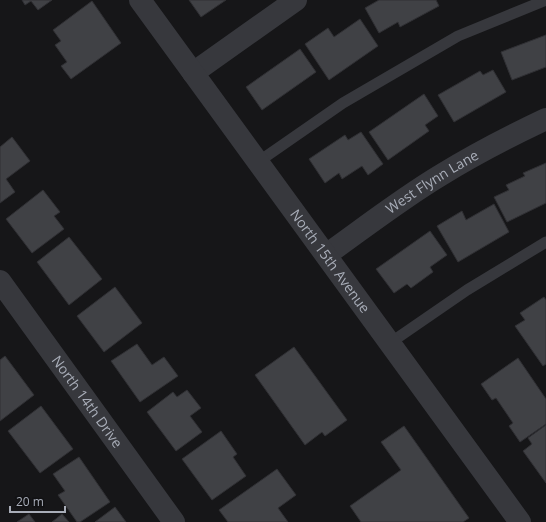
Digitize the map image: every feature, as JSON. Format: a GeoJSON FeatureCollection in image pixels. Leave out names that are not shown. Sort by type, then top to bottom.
{"type":"FeatureCollection","features":[{"type":"Feature","properties":{"kind":"street","name":"North 15th Avenue"},"geometry":{"type":"LineString","coordinates":[[140,0],[520,522]]}},
{"type":"Feature","properties":{"kind":"street"},"geometry":{"type":"LineString","coordinates":[[193,72],[296,0]]}},
{"type":"Feature","properties":{"kind":"street","name":"West Flynn Lane"},"geometry":{"type":"LineString","coordinates":[[326,255],[380,215],[440,175],[484,150],[546,119]]}},
{"type":"Feature","properties":{"kind":"street","name":"North 14th Drive"},"geometry":{"type":"LineString","coordinates":[[0,281],[174,522]]}},
{"type":"Feature","properties":{"kind":"lane"},"geometry":{"type":"LineString","coordinates":[[258,162],[343,104],[458,36],[546,0]]}},
{"type":"Feature","properties":{"kind":"lane"},"geometry":{"type":"LineString","coordinates":[[390,343],[467,290],[546,242]]}},
{"type":"Feature","properties":{"kind":"building"},"geometry":{"type":"Polygon","coordinates":[[[22,0],[52,0],[38,10],[31,1],[25,5],[22,0]]]}},
{"type":"Feature","properties":{"kind":"building"},"geometry":{"type":"Polygon","coordinates":[[[189,0],[226,0],[201,17],[189,0]]]}},
{"type":"Feature","properties":{"kind":"building"},"geometry":{"type":"Polygon","coordinates":[[[379,0],[436,0],[439,6],[400,27],[398,22],[379,33],[365,8],[379,0]]]}},
{"type":"Feature","properties":{"kind":"building"},"geometry":{"type":"Polygon","coordinates":[[[92,1],[121,43],[71,79],[61,66],[67,62],[55,45],[61,41],[53,30],[92,1]]]}},
{"type":"Feature","properties":{"kind":"building"},"geometry":{"type":"Polygon","coordinates":[[[360,19],[378,46],[329,80],[305,44],[328,28],[334,37],[360,19]]]}},
{"type":"Feature","properties":{"kind":"building"},"geometry":{"type":"Polygon","coordinates":[[[546,35],[546,67],[512,80],[501,52],[546,35]]]}},
{"type":"Feature","properties":{"kind":"building"},"geometry":{"type":"Polygon","coordinates":[[[300,49],[316,72],[262,110],[246,87],[300,49]]]}},
{"type":"Feature","properties":{"kind":"building"},"geometry":{"type":"Polygon","coordinates":[[[493,70],[506,92],[454,122],[438,95],[480,71],[483,75],[493,70]]]}},
{"type":"Feature","properties":{"kind":"building"},"geometry":{"type":"Polygon","coordinates":[[[424,94],[438,116],[425,125],[429,131],[388,160],[369,132],[424,94]]]}},
{"type":"Feature","properties":{"kind":"building"},"geometry":{"type":"Polygon","coordinates":[[[361,132],[383,164],[368,175],[362,166],[342,179],[339,173],[325,183],[309,159],[345,135],[348,140],[361,132]]]}},
{"type":"Feature","properties":{"kind":"building"},"geometry":{"type":"Polygon","coordinates":[[[12,137],[30,161],[6,179],[15,192],[0,203],[0,147],[12,137]]]}},
{"type":"Feature","properties":{"kind":"building"},"geometry":{"type":"Polygon","coordinates":[[[546,163],[546,203],[507,222],[494,197],[509,190],[506,185],[525,176],[523,173],[546,163]]]}},
{"type":"Feature","properties":{"kind":"building"},"geometry":{"type":"Polygon","coordinates":[[[43,190],[60,212],[54,216],[64,229],[32,253],[6,219],[43,190]]]}},
{"type":"Feature","properties":{"kind":"building"},"geometry":{"type":"Polygon","coordinates":[[[494,204],[509,232],[458,262],[437,226],[462,211],[466,220],[494,204]]]}},
{"type":"Feature","properties":{"kind":"building"},"geometry":{"type":"Polygon","coordinates":[[[430,231],[447,255],[430,267],[433,272],[411,288],[407,284],[394,293],[376,269],[430,231]]]}},
{"type":"Feature","properties":{"kind":"building"},"geometry":{"type":"Polygon","coordinates":[[[69,237],[102,279],[69,305],[37,262],[69,237]]]}},
{"type":"Feature","properties":{"kind":"building"},"geometry":{"type":"Polygon","coordinates":[[[115,287],[142,323],[104,352],[77,316],[115,287]]]}},
{"type":"Feature","properties":{"kind":"building"},"geometry":{"type":"Polygon","coordinates":[[[544,297],[546,300],[546,364],[543,366],[515,326],[525,320],[520,313],[544,297]]]}},
{"type":"Feature","properties":{"kind":"building"},"geometry":{"type":"Polygon","coordinates":[[[137,344],[152,365],[164,357],[178,376],[140,402],[111,361],[137,344]]]}},
{"type":"Feature","properties":{"kind":"building"},"geometry":{"type":"Polygon","coordinates":[[[294,347],[347,420],[325,436],[322,432],[305,445],[255,375],[294,347]]]}},
{"type":"Feature","properties":{"kind":"building"},"geometry":{"type":"Polygon","coordinates":[[[5,356],[34,395],[0,421],[0,360],[5,356]]]}},
{"type":"Feature","properties":{"kind":"building"},"geometry":{"type":"Polygon","coordinates":[[[518,358],[546,399],[546,424],[520,442],[509,426],[513,423],[496,398],[492,400],[481,384],[518,358]]]}},
{"type":"Feature","properties":{"kind":"building"},"geometry":{"type":"Polygon","coordinates":[[[187,390],[201,408],[190,416],[202,432],[176,451],[147,412],[173,392],[177,397],[187,390]]]}},
{"type":"Feature","properties":{"kind":"building"},"geometry":{"type":"Polygon","coordinates":[[[41,406],[73,449],[40,473],[8,431],[41,406]]]}},
{"type":"Feature","properties":{"kind":"building"},"geometry":{"type":"Polygon","coordinates":[[[546,425],[546,483],[523,451],[532,444],[528,438],[546,425]]]}},
{"type":"Feature","properties":{"kind":"building"},"geometry":{"type":"Polygon","coordinates":[[[404,426],[469,518],[463,522],[361,522],[350,506],[401,470],[381,442],[404,426]]]}},
{"type":"Feature","properties":{"kind":"building"},"geometry":{"type":"Polygon","coordinates":[[[221,431],[237,454],[233,457],[246,476],[212,500],[182,459],[221,431]]]}},
{"type":"Feature","properties":{"kind":"building"},"geometry":{"type":"Polygon","coordinates":[[[79,457],[110,502],[80,522],[77,522],[58,495],[65,491],[53,474],[79,457]]]}},
{"type":"Feature","properties":{"kind":"building"},"geometry":{"type":"Polygon","coordinates":[[[277,469],[296,495],[278,508],[288,522],[228,522],[219,510],[277,469]]]}},
{"type":"Feature","properties":{"kind":"building"},"geometry":{"type":"Polygon","coordinates":[[[115,507],[126,522],[95,522],[115,507]]]}},
{"type":"Feature","properties":{"kind":"building"},"geometry":{"type":"Polygon","coordinates":[[[29,514],[35,522],[17,522],[29,514]]]}},
{"type":"Feature","properties":{"kind":"building"},"geometry":{"type":"Polygon","coordinates":[[[62,514],[69,522],[52,522],[62,514]]]}}]}
